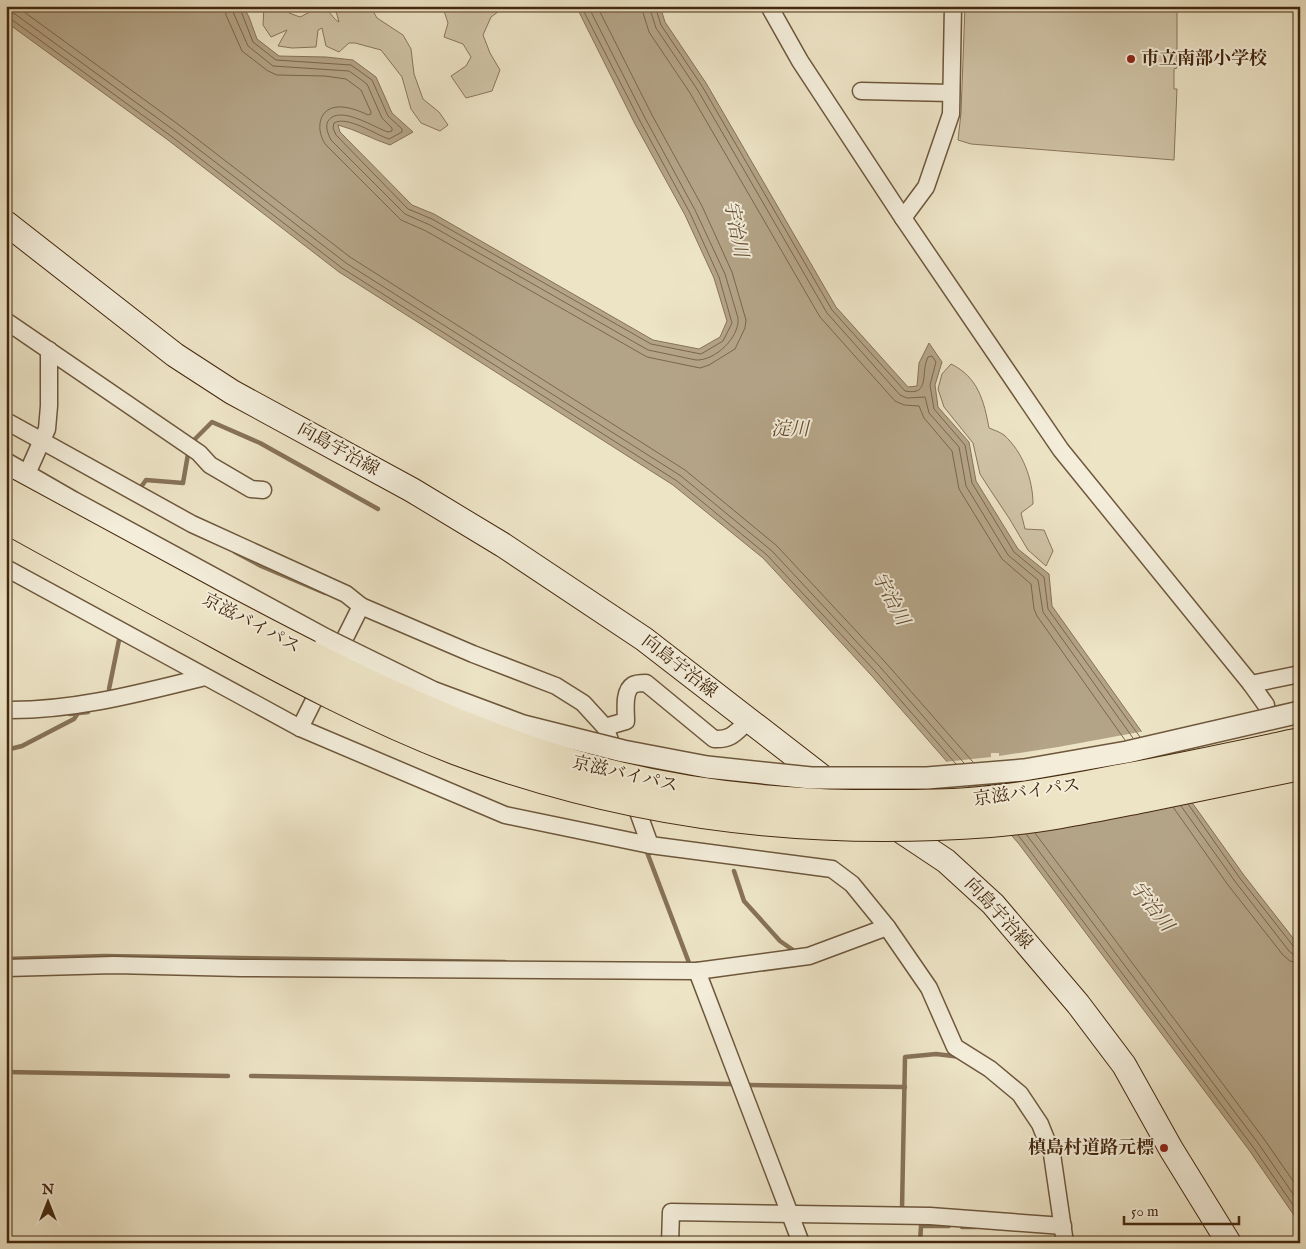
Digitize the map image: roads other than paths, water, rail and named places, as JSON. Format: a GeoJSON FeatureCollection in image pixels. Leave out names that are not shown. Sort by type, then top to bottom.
{"type":"FeatureCollection","features":[{"type":"Feature","properties":{"kind":"highway","name":"京滋バイパス"},"geometry":{"type":"LineString","coordinates":[[11,473],[294,648],[418,707],[483,734],[590,769],[661,785],[732,796],[790,801],[879,804],[965,802],[1051,792],[1300,742]]}},
{"type":"Feature","properties":{"kind":"highway","name":"京滋バイパス"},"geometry":{"type":"LineString","coordinates":[[6,519],[283,671],[407,730],[465,754],[538,778],[656,808],[734,820],[827,827],[911,828],[961,825],[1002,822],[1081,811],[1300,766]]}},
{"type":"Feature","properties":{"kind":"main road","name":"向島宇治線"},"geometry":{"type":"LineString","coordinates":[[6,223],[175,355],[232,392],[412,490],[503,545],[644,639],[829,783],[946,861],[994,904],[1078,1004],[1124,1065],[1171,1149],[1229,1243]]}},
{"type":"Feature","properties":{"kind":"street"},"geometry":{"type":"LineString","coordinates":[[770,6],[800,62],[903,218],[1061,450],[1266,704]]}},
{"type":"Feature","properties":{"kind":"street"},"geometry":{"type":"LineString","coordinates":[[903,218],[926,187],[950,114],[953,6]]}},
{"type":"Feature","properties":{"kind":"street"},"geometry":{"type":"LineString","coordinates":[[862,91],[951,93]]}},
{"type":"Feature","properties":{"kind":"street"},"geometry":{"type":"LineString","coordinates":[[6,322],[199,453],[210,465],[252,489],[263,490]]}},
{"type":"Feature","properties":{"kind":"street"},"geometry":{"type":"LineString","coordinates":[[49,350],[47,429],[42,441],[11,473],[326,640],[432,692],[523,726],[623,751],[707,767],[811,778],[926,778],[1024,770],[1127,752],[1300,712]]}},
{"type":"Feature","properties":{"kind":"street"},"geometry":{"type":"LineString","coordinates":[[6,421],[192,524],[346,594],[361,606],[473,654],[556,686],[583,702],[605,727],[650,845]]}},
{"type":"Feature","properties":{"kind":"street"},"geometry":{"type":"LineString","coordinates":[[6,568],[300,728],[505,815],[650,845],[832,869],[852,884],[887,927],[929,988],[955,1047],[990,1069],[1020,1094],[1040,1124],[1052,1154],[1065,1243]]}},
{"type":"Feature","properties":{"kind":"street"},"geometry":{"type":"LineString","coordinates":[[300,728],[361,606]]}},
{"type":"Feature","properties":{"kind":"street"},"geometry":{"type":"LineString","coordinates":[[1251,684],[1300,674]]}},
{"type":"Feature","properties":{"kind":"street"},"geometry":{"type":"LineString","coordinates":[[6,710],[33,710],[119,698],[205,677]]}},
{"type":"Feature","properties":{"kind":"street"},"geometry":{"type":"LineString","coordinates":[[605,727],[626,721],[628,689],[634,684],[646,683],[714,739],[723,740],[731,737],[748,721]]}},
{"type":"Feature","properties":{"kind":"street"},"geometry":{"type":"LineString","coordinates":[[6,968],[114,965],[241,968],[697,971],[810,956],[887,927]]}},
{"type":"Feature","properties":{"kind":"street"},"geometry":{"type":"LineString","coordinates":[[697,971],[801,1243]]}},
{"type":"Feature","properties":{"kind":"street"},"geometry":{"type":"LineString","coordinates":[[670,1243],[671,1212],[930,1216],[1063,1226]]}},
{"type":"Feature","properties":{"kind":"water","name":"淀川"},"geometry":{"type":"Polygon","coordinates":[[[6,6],[243,6],[257,39],[279,56],[326,57],[353,60],[376,77],[392,113],[413,132],[390,145],[338,125],[340,132],[412,205],[434,214],[653,340],[699,349],[720,337],[727,321],[714,278],[685,215],[635,124],[576,6],[660,6],[665,22],[706,83],[836,307],[908,387],[917,386],[919,363],[929,343],[942,362],[935,385],[938,407],[969,442],[976,481],[1018,549],[1049,574],[1052,606],[1243,874],[1300,947],[1300,1224],[1249,1150],[1019,844],[872,676],[763,558],[673,485],[339,272],[168,140],[6,22],[6,6]]]}},
{"type":"Feature","properties":{"kind":"waterway"},"geometry":{"type":"LineString","coordinates":[[193,441],[212,422],[260,443],[378,509]]}},
{"type":"Feature","properties":{"kind":"waterway"},"geometry":{"type":"LineString","coordinates":[[140,491],[146,480],[183,483],[188,454]]}},
{"type":"Feature","properties":{"kind":"waterway"},"geometry":{"type":"LineString","coordinates":[[235,552],[261,566],[325,593]]}},
{"type":"Feature","properties":{"kind":"waterway"},"geometry":{"type":"LineString","coordinates":[[109,689],[119,640]]}},
{"type":"Feature","properties":{"kind":"waterway"},"geometry":{"type":"LineString","coordinates":[[70,714],[88,712]]}},
{"type":"Feature","properties":{"kind":"waterway"},"geometry":{"type":"LineString","coordinates":[[6,750],[22,746],[74,719],[78,713]]}},
{"type":"Feature","properties":{"kind":"waterway"},"geometry":{"type":"LineString","coordinates":[[645,847],[691,968]]}},
{"type":"Feature","properties":{"kind":"waterway"},"geometry":{"type":"LineString","coordinates":[[734,871],[744,901],[780,941],[793,950],[789,951]]}},
{"type":"Feature","properties":{"kind":"waterway"},"geometry":{"type":"LineString","coordinates":[[6,959],[104,956],[505,962]]}},
{"type":"Feature","properties":{"kind":"waterway"},"geometry":{"type":"LineString","coordinates":[[902,1209],[905,1057],[936,1054],[961,1057]]}},
{"type":"Feature","properties":{"kind":"waterway"},"geometry":{"type":"LineString","coordinates":[[6,1072],[228,1076]]}},
{"type":"Feature","properties":{"kind":"waterway"},"geometry":{"type":"LineString","coordinates":[[251,1076],[731,1084],[733,1080]]}},
{"type":"Feature","properties":{"kind":"waterway"},"geometry":{"type":"LineString","coordinates":[[750,1085],[905,1087]]}},
{"type":"Feature","properties":{"kind":"waterway"},"geometry":{"type":"LineString","coordinates":[[920,1243],[921,1226],[949,1226]]}},
{"type":"Feature","properties":{"kind":"waterway"},"geometry":{"type":"LineString","coordinates":[[962,1227],[976,1227]]}},
{"type":"Feature","properties":{"kind":"place","name":"市立南部小学校"},"geometry":{"type":"Point","coordinates":[1131,59]}},
{"type":"Feature","properties":{"kind":"place","name":"槙島村道路元標"},"geometry":{"type":"Point","coordinates":[1164,1148]}},
{"type":"Feature","properties":{"kind":"water label","name":"宇治川"},"geometry":{"type":"Point","coordinates":[735,229]}},
{"type":"Feature","properties":{"kind":"water label","name":"宇治川"},"geometry":{"type":"Point","coordinates":[890,599]}},
{"type":"Feature","properties":{"kind":"water label","name":"宇治川"},"geometry":{"type":"Point","coordinates":[1151,907]}}]}
